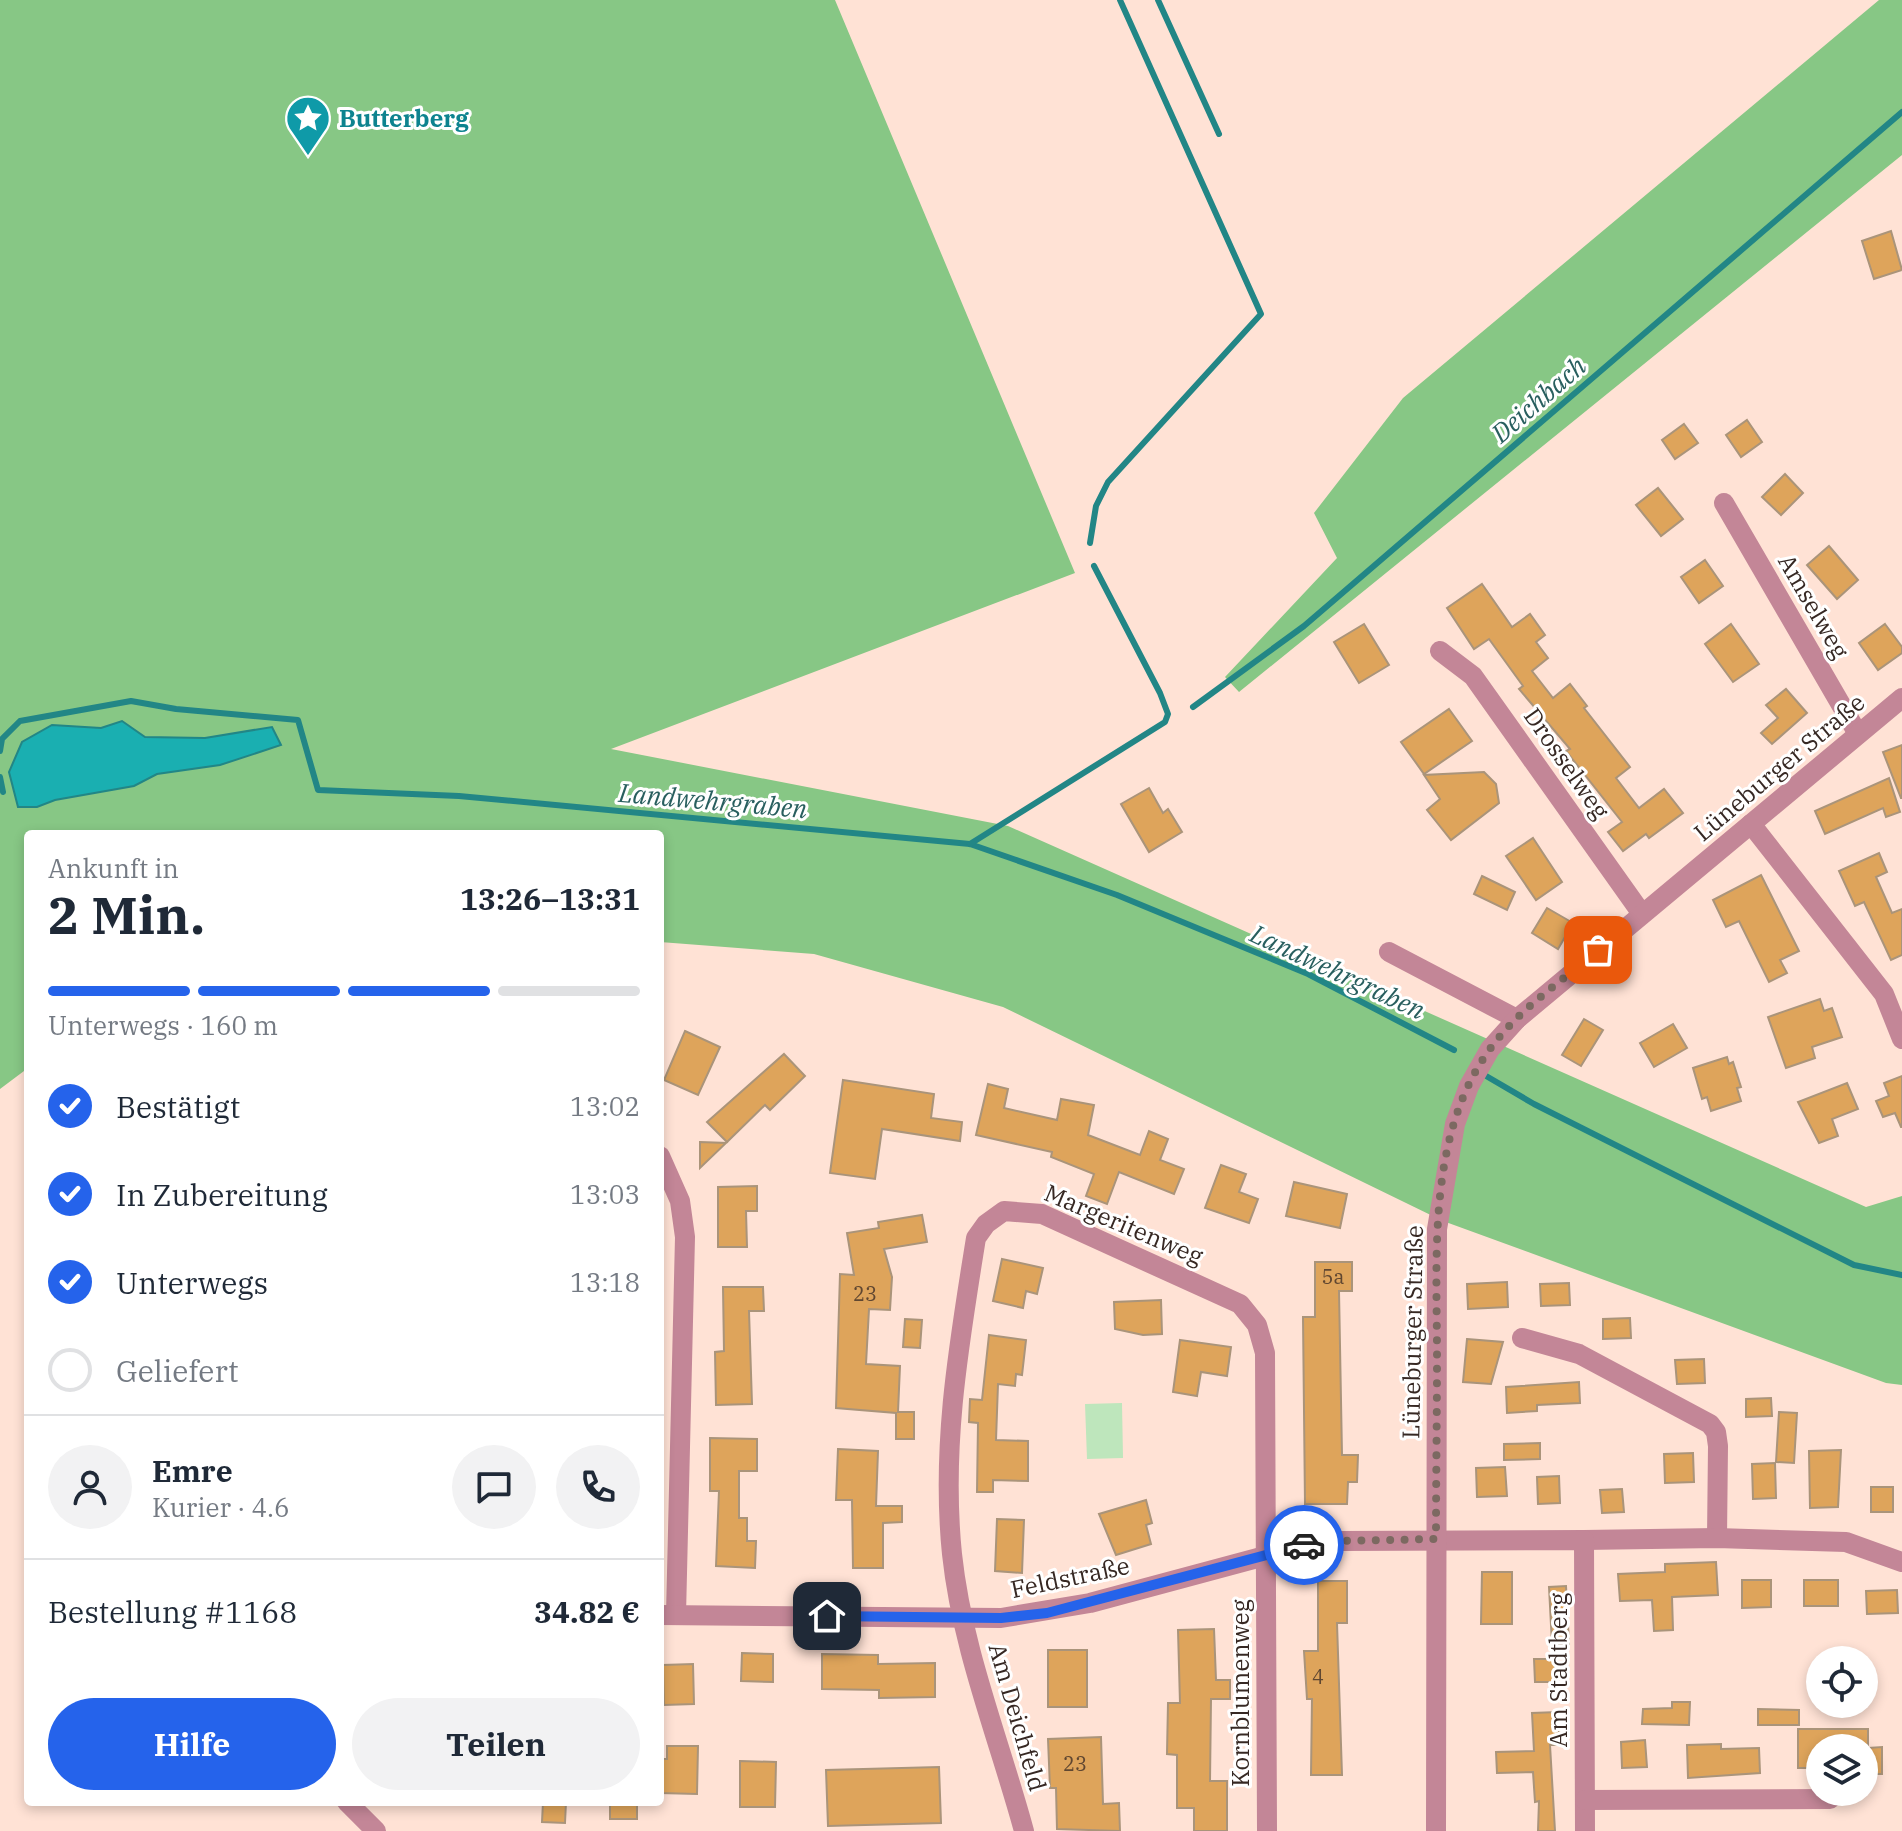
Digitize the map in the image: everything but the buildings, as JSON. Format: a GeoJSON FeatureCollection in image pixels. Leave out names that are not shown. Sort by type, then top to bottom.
{"type":"FeatureCollection","features":[{"type":"Feature","properties":{"kind":"street","name":"Amselweg"},"geometry":{"type":"LineString","coordinates":[[1724,503],[1858,734]]}},
{"type":"Feature","properties":{"kind":"street","name":"Drosselweg"},"geometry":{"type":"LineString","coordinates":[[1440,651],[1473,676],[1642,914]]}},
{"type":"Feature","properties":{"kind":"street","name":"Lüneburger Straße"},"geometry":{"type":"LineString","coordinates":[[1436,1831],[1437,1229],[1455,1124],[1469,1086],[1490,1049],[1517,1019],[1902,698]]}},
{"type":"Feature","properties":{"kind":"street"},"geometry":{"type":"LineString","coordinates":[[1751,824],[1884,994],[1902,1039]]}},
{"type":"Feature","properties":{"kind":"street"},"geometry":{"type":"LineString","coordinates":[[1389,952],[1517,1019]]}},
{"type":"Feature","properties":{"kind":"street"},"geometry":{"type":"LineString","coordinates":[[664,1165],[680,1201],[685,1237],[668,1615]]}},
{"type":"Feature","properties":{"kind":"street","name":"Margeritenweg"},"geometry":{"type":"LineString","coordinates":[[964,1618],[953,1555],[949,1488],[952,1389],[976,1238],[986,1224],[1004,1211],[1042,1214],[1082,1230],[1240,1304],[1249,1314],[1257,1325],[1265,1353],[1264,1554]]}},
{"type":"Feature","properties":{"kind":"street"},"geometry":{"type":"LineString","coordinates":[[1522,1338],[1579,1354],[1710,1424],[1716,1432],[1718,1446],[1717,1538]]}},
{"type":"Feature","properties":{"kind":"street"},"geometry":{"type":"LineString","coordinates":[[1436,1539],[1717,1538],[1846,1542],[1902,1562]]}},
{"type":"Feature","properties":{"kind":"street","name":"Feldstraße"},"geometry":{"type":"LineString","coordinates":[[668,1615],[964,1618],[1047,1613],[1264,1554],[1341,1541],[1436,1539]]}},
{"type":"Feature","properties":{"kind":"street","name":"Am Stadtberg"},"geometry":{"type":"LineString","coordinates":[[1584,1540],[1585,1831]]}},
{"type":"Feature","properties":{"kind":"street","name":"Kornblumenweg"},"geometry":{"type":"LineString","coordinates":[[1264,1554],[1267,1831]]}},
{"type":"Feature","properties":{"kind":"street","name":"Am Deichfeld"},"geometry":{"type":"LineString","coordinates":[[964,1618],[980,1686],[1024,1831]]}},
{"type":"Feature","properties":{"kind":"street"},"geometry":{"type":"LineString","coordinates":[[1585,1800],[1806,1799]]}},
{"type":"Feature","properties":{"kind":"street"},"geometry":{"type":"LineString","coordinates":[[351,1806],[376,1831]]}},
{"type":"Feature","properties":{"kind":"green space"},"geometry":{"type":"Polygon","coordinates":[[[0,0],[835,0],[1075,573],[611,749],[1008,826],[1866,1207],[1902,1196],[1902,1385],[1886,1383],[1443,1221],[1003,1007],[814,954],[664,942],[664,830],[24,830],[24,1071],[0,1089],[0,0]],[[122,721],[101,728],[52,725],[37,807],[55,800],[134,786],[157,774],[220,765],[271,727],[205,738],[145,737],[122,721]]]}},
{"type":"Feature","properties":{"kind":"green space"},"geometry":{"type":"Polygon","coordinates":[[[1879,0],[1902,0],[1902,155],[1239,692],[1225,677],[1337,558],[1314,513],[1403,398],[1879,0]]]}},
{"type":"Feature","properties":{"kind":"green space"},"geometry":{"type":"Polygon","coordinates":[[[1122,1403],[1123,1458],[1087,1459],[1085,1404],[1122,1403]]]}},
{"type":"Feature","properties":{"kind":"water"},"geometry":{"type":"Polygon","coordinates":[[[122,721],[145,737],[205,738],[272,727],[281,745],[220,765],[157,774],[134,786],[55,800],[37,807],[18,807],[9,772],[22,742],[52,725],[101,728],[122,721]]]}},
{"type":"Feature","properties":{"kind":"waterway"},"geometry":{"type":"LineString","coordinates":[[1090,543],[1096,506],[1108,482],[1261,314],[1120,0]]}},
{"type":"Feature","properties":{"kind":"waterway"},"geometry":{"type":"LineString","coordinates":[[1158,0],[1219,134]]}},
{"type":"Feature","properties":{"kind":"waterway","name":"Deichbach"},"geometry":{"type":"LineString","coordinates":[[1193,707],[1304,626],[1902,112]]}},
{"type":"Feature","properties":{"kind":"waterway","name":"Deichbach"},"geometry":{"type":"LineString","coordinates":[[970,844],[1165,722],[1168,714],[1160,693],[1094,566]]}},
{"type":"Feature","properties":{"kind":"waterway","name":"Landwehrgraben"},"geometry":{"type":"LineString","coordinates":[[0,751],[2,739],[20,721],[131,701],[176,709],[298,720],[318,790],[459,796],[970,844],[1117,895],[1308,974],[1454,1050]]}},
{"type":"Feature","properties":{"kind":"waterway","name":"Landwehrgraben"},"geometry":{"type":"LineString","coordinates":[[0,777],[3,792]]}},
{"type":"Feature","properties":{"kind":"waterway","name":"Landwehrgraben"},"geometry":{"type":"LineString","coordinates":[[1481,1073],[1534,1104],[1854,1265],[1902,1275]]}},
{"type":"Feature","properties":{"kind":"way so far"},"geometry":{"type":"LineString","coordinates":[[1304,1545],[1436,1539],[1437,1229],[1455,1124],[1469,1086],[1490,1049],[1517,1019],[1598,950]]}},
{"type":"Feature","properties":{"kind":"place","name":"Butterberg"},"geometry":{"type":"Point","coordinates":[308,157]}},
{"type":"Feature","properties":{"kind":"route"},"geometry":{"type":"LineString","coordinates":[[827,1616],[1001,1618],[1047,1613],[1304,1545]]}}]}
